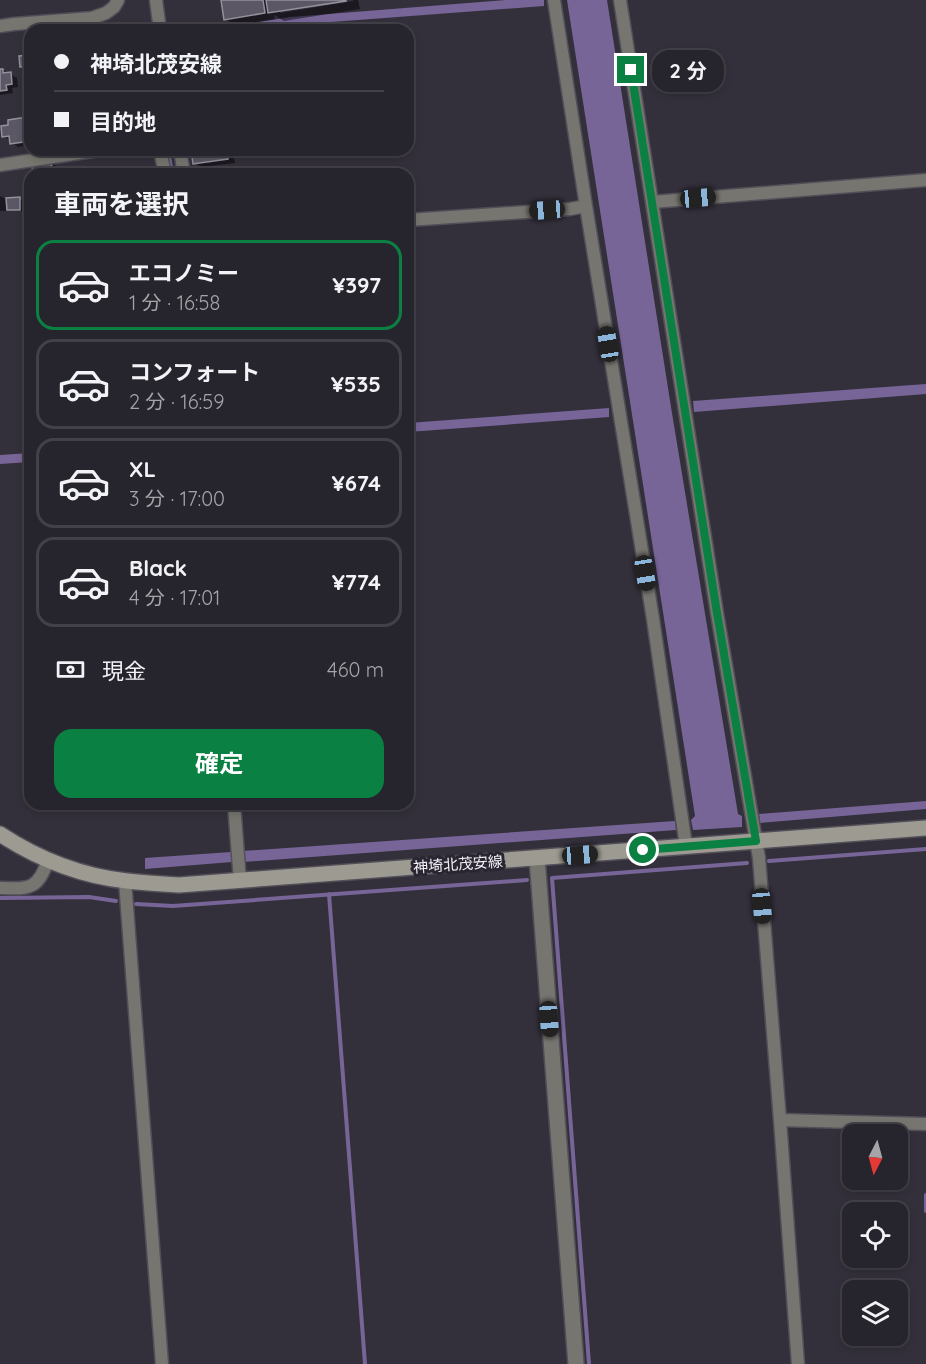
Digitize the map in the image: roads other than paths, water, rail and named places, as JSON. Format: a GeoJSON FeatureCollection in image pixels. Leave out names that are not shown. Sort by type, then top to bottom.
{"type":"FeatureCollection","features":[{"type":"Feature","properties":{"kind":"main road","name":"神埼北茂安線"},"geometry":{"type":"LineString","coordinates":[[0,834],[48,860],[86,873],[125,881],[179,885],[537,858],[685,839],[754,834],[926,828]]}},
{"type":"Feature","properties":{"kind":"street"},"geometry":{"type":"LineString","coordinates":[[0,26],[92,18],[106,13],[114,7],[118,0]]}},
{"type":"Feature","properties":{"kind":"street"},"geometry":{"type":"LineString","coordinates":[[156,0],[159,24]]}},
{"type":"Feature","properties":{"kind":"street"},"geometry":{"type":"LineString","coordinates":[[554,0],[685,839]]}},
{"type":"Feature","properties":{"kind":"street"},"geometry":{"type":"LineString","coordinates":[[620,0],[717,613],[759,858],[798,1364]]}},
{"type":"Feature","properties":{"kind":"street"},"geometry":{"type":"LineString","coordinates":[[0,165],[59,156]]}},
{"type":"Feature","properties":{"kind":"street"},"geometry":{"type":"LineString","coordinates":[[652,202],[926,180]]}},
{"type":"Feature","properties":{"kind":"street"},"geometry":{"type":"LineString","coordinates":[[414,220],[586,206]]}},
{"type":"Feature","properties":{"kind":"street"},"geometry":{"type":"LineString","coordinates":[[234,810],[240,881]]}},
{"type":"Feature","properties":{"kind":"street"},"geometry":{"type":"LineString","coordinates":[[537,858],[576,1364]]}},
{"type":"Feature","properties":{"kind":"street"},"geometry":{"type":"LineString","coordinates":[[0,888],[34,885],[42,876],[48,860]]}},
{"type":"Feature","properties":{"kind":"street"},"geometry":{"type":"LineString","coordinates":[[125,881],[162,1364]]}},
{"type":"Feature","properties":{"kind":"street"},"geometry":{"type":"LineString","coordinates":[[780,1120],[926,1124]]}},
{"type":"Feature","properties":{"kind":"waterway"},"geometry":{"type":"LineString","coordinates":[[169,156],[171,168]]}},
{"type":"Feature","properties":{"kind":"waterway"},"geometry":{"type":"LineString","coordinates":[[769,861],[926,849]]}},
{"type":"Feature","properties":{"kind":"waterway"},"geometry":{"type":"LineString","coordinates":[[589,1364],[552,878],[747,863]]}},
{"type":"Feature","properties":{"kind":"waterway"},"geometry":{"type":"LineString","coordinates":[[136,904],[173,906],[527,880]]}},
{"type":"Feature","properties":{"kind":"waterway"},"geometry":{"type":"LineString","coordinates":[[329,894],[365,1364]]}},
{"type":"Feature","properties":{"kind":"waterway"},"geometry":{"type":"LineString","coordinates":[[0,898],[89,897],[116,901]]}},
{"type":"Feature","properties":{"kind":"waterway"},"geometry":{"type":"LineString","coordinates":[[926,1195],[926,1211]]}}]}
